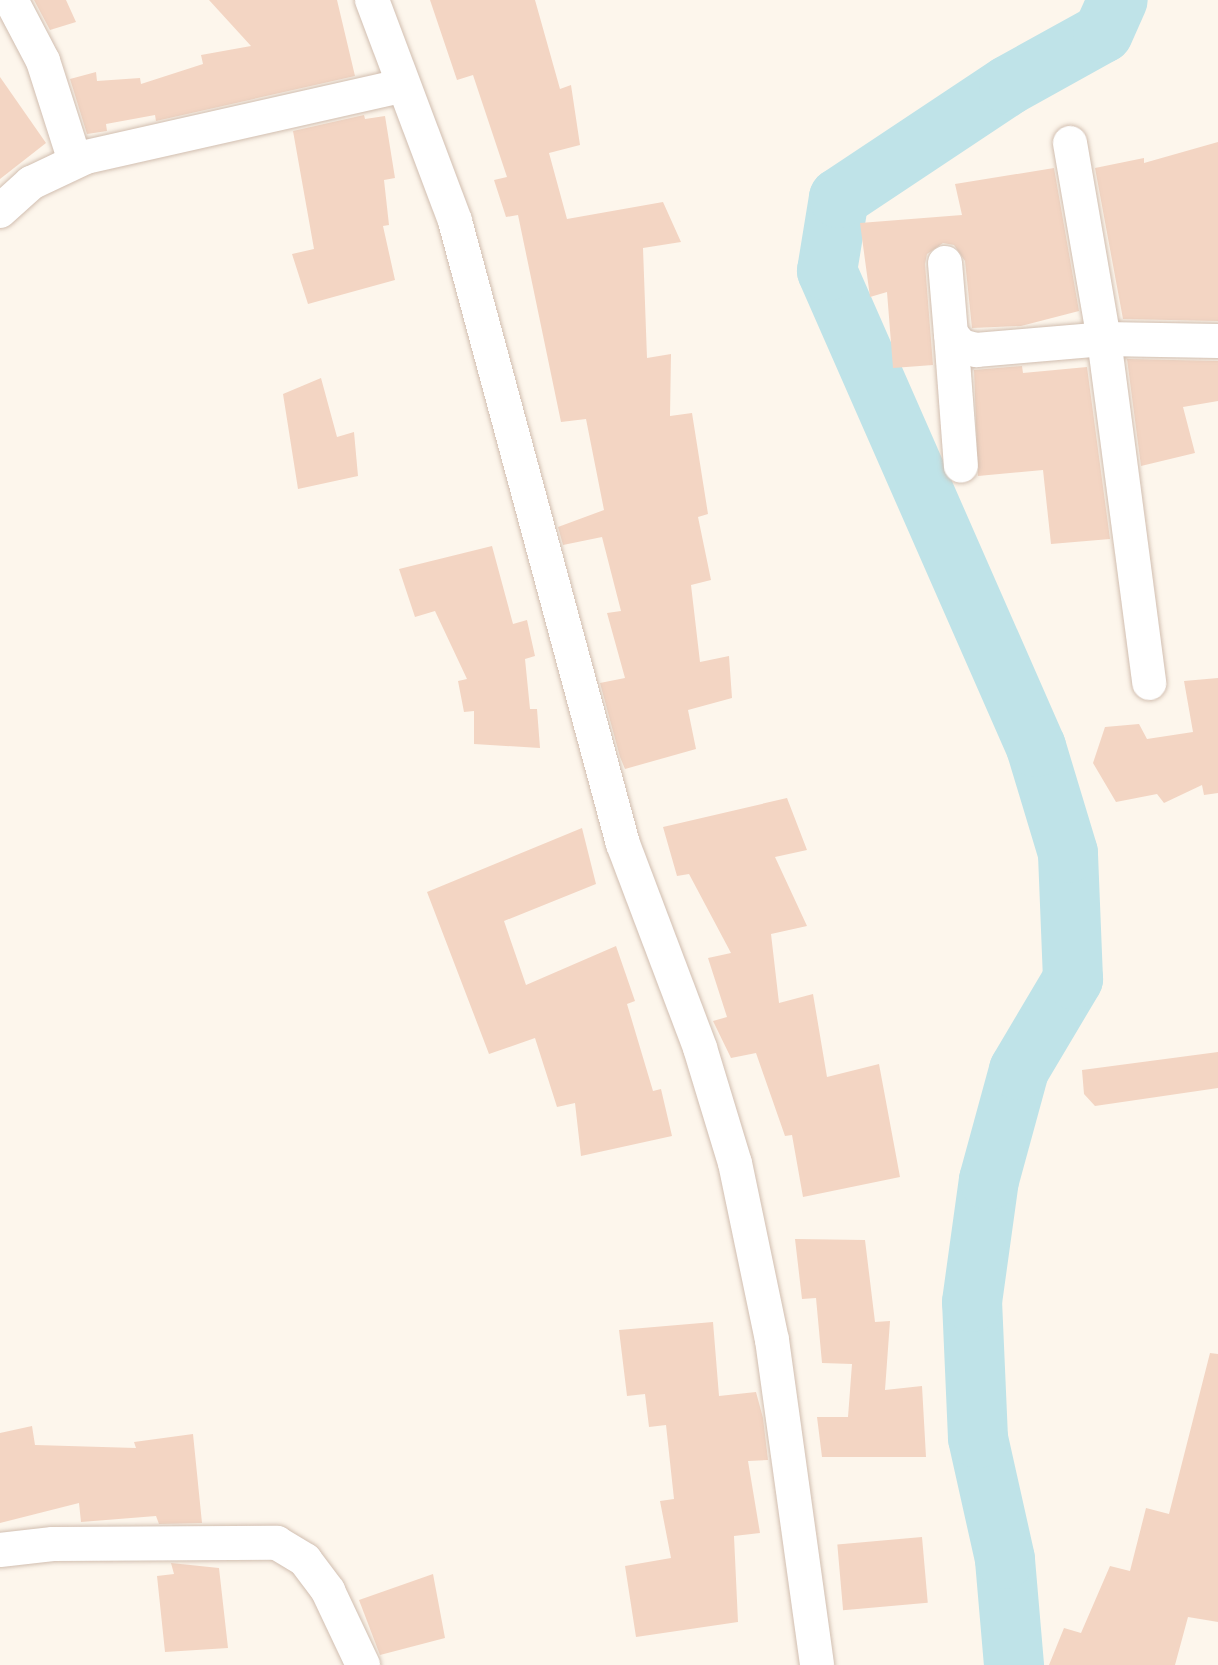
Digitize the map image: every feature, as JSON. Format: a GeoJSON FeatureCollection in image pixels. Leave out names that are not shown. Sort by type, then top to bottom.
{"type":"FeatureCollection","features":[{"type":"Feature","properties":{"kind":"street"},"geometry":{"type":"LineString","coordinates":[[11,0],[43,61],[75,161]]}},
{"type":"Feature","properties":{"kind":"street"},"geometry":{"type":"LineString","coordinates":[[372,0],[455,221],[623,844],[700,1048],[735,1163],[775,1354],[817,1665]]}},
{"type":"Feature","properties":{"kind":"street"},"geometry":{"type":"LineString","coordinates":[[0,211],[31,183],[75,161],[402,86]]}},
{"type":"Feature","properties":{"kind":"street"},"geometry":{"type":"LineString","coordinates":[[1070,143],[1104,339],[1149,683]]}},
{"type":"Feature","properties":{"kind":"street"},"geometry":{"type":"LineString","coordinates":[[945,263],[961,466]]}},
{"type":"Feature","properties":{"kind":"street"},"geometry":{"type":"LineString","coordinates":[[951,334],[961,346],[976,350],[1104,339],[1218,341]]}},
{"type":"Feature","properties":{"kind":"street"},"geometry":{"type":"LineString","coordinates":[[0,1550],[53,1544],[277,1543],[305,1560],[328,1591],[363,1665]]}},
{"type":"Feature","properties":{"kind":"building"},"geometry":{"type":"Polygon","coordinates":[[[34,0],[66,0],[76,22],[50,30],[34,0]]]}},
{"type":"Feature","properties":{"kind":"building"},"geometry":{"type":"Polygon","coordinates":[[[209,0],[337,0],[355,76],[156,121],[155,115],[106,124],[107,131],[87,134],[70,79],[96,72],[97,81],[140,78],[141,84],[203,64],[201,55],[251,46],[209,0]]]}},
{"type":"Feature","properties":{"kind":"building"},"geometry":{"type":"Polygon","coordinates":[[[430,0],[535,0],[560,89],[571,85],[580,145],[549,153],[567,219],[663,202],[681,242],[643,248],[647,358],[671,354],[670,416],[692,413],[708,514],[698,517],[711,580],[691,585],[700,662],[729,656],[732,698],[688,710],[696,749],[625,769],[620,757],[600,683],[625,678],[607,613],[621,611],[602,537],[563,545],[558,527],[604,510],[586,419],[561,422],[518,215],[506,217],[494,180],[507,177],[473,75],[457,80],[430,0]]]}},
{"type":"Feature","properties":{"kind":"building"},"geometry":{"type":"Polygon","coordinates":[[[0,77],[46,143],[0,179],[0,77]]]}},
{"type":"Feature","properties":{"kind":"building"},"geometry":{"type":"Polygon","coordinates":[[[364,115],[365,119],[385,116],[395,178],[384,180],[389,225],[383,226],[395,280],[308,304],[292,254],[314,249],[293,131],[364,115]]]}},
{"type":"Feature","properties":{"kind":"building"},"geometry":{"type":"Polygon","coordinates":[[[1218,142],[1218,321],[1123,319],[1095,168],[1144,158],[1144,163],[1218,142]]]}},
{"type":"Feature","properties":{"kind":"building"},"geometry":{"type":"Polygon","coordinates":[[[1054,168],[1079,311],[1021,326],[972,328],[965,261],[954,245],[943,243],[927,254],[925,264],[933,365],[893,368],[887,292],[870,297],[860,223],[962,215],[955,184],[1054,168]]]}},
{"type":"Feature","properties":{"kind":"building"},"geometry":{"type":"Polygon","coordinates":[[[1127,359],[1218,361],[1218,401],[1183,407],[1195,453],[1141,466],[1127,359]]]}},
{"type":"Feature","properties":{"kind":"building"},"geometry":{"type":"Polygon","coordinates":[[[1022,366],[1023,373],[1087,367],[1110,539],[1051,544],[1043,470],[978,476],[974,370],[1022,366]]]}},
{"type":"Feature","properties":{"kind":"building"},"geometry":{"type":"Polygon","coordinates":[[[321,378],[337,437],[354,432],[358,476],[298,489],[283,394],[321,378]]]}},
{"type":"Feature","properties":{"kind":"building"},"geometry":{"type":"Polygon","coordinates":[[[492,546],[513,624],[527,620],[535,656],[525,659],[530,709],[537,709],[540,748],[474,744],[474,711],[464,712],[458,681],[467,679],[435,611],[415,617],[399,569],[492,546]]]}},
{"type":"Feature","properties":{"kind":"building"},"geometry":{"type":"Polygon","coordinates":[[[1218,678],[1218,793],[1204,795],[1202,785],[1164,803],[1157,794],[1116,802],[1093,763],[1105,727],[1139,724],[1147,739],[1193,732],[1184,681],[1218,678]]]}},
{"type":"Feature","properties":{"kind":"building"},"geometry":{"type":"Polygon","coordinates":[[[787,798],[807,850],[775,857],[807,926],[771,934],[779,1003],[813,994],[827,1077],[879,1064],[900,1177],[803,1197],[792,1135],[785,1136],[756,1053],[731,1058],[713,1021],[727,1017],[708,958],[731,953],[689,874],[677,876],[663,827],[787,798]]]}},
{"type":"Feature","properties":{"kind":"building"},"geometry":{"type":"Polygon","coordinates":[[[582,828],[596,884],[504,921],[526,985],[616,946],[635,1001],[627,1004],[653,1091],[661,1089],[672,1136],[581,1156],[575,1103],[557,1107],[535,1038],[489,1054],[427,892],[582,828]]]}},
{"type":"Feature","properties":{"kind":"building"},"geometry":{"type":"Polygon","coordinates":[[[1218,1052],[1218,1088],[1095,1106],[1084,1094],[1082,1070],[1218,1052]]]}},
{"type":"Feature","properties":{"kind":"building"},"geometry":{"type":"Polygon","coordinates":[[[795,1239],[865,1240],[875,1322],[890,1321],[885,1390],[922,1386],[926,1457],[822,1457],[817,1417],[848,1417],[852,1364],[822,1363],[816,1298],[802,1299],[795,1239]]]}},
{"type":"Feature","properties":{"kind":"building"},"geometry":{"type":"Polygon","coordinates":[[[713,1322],[719,1396],[756,1392],[763,1418],[768,1460],[748,1461],[760,1533],[734,1536],[738,1622],[636,1637],[625,1566],[671,1558],[660,1501],[674,1499],[666,1425],[649,1427],[645,1394],[627,1396],[619,1330],[713,1322]]]}},
{"type":"Feature","properties":{"kind":"building"},"geometry":{"type":"Polygon","coordinates":[[[1210,1353],[1218,1354],[1218,1622],[1188,1617],[1175,1665],[1049,1665],[1064,1628],[1081,1633],[1110,1566],[1130,1571],[1146,1508],[1169,1514],[1210,1353]]]}},
{"type":"Feature","properties":{"kind":"building"},"geometry":{"type":"Polygon","coordinates":[[[32,1426],[35,1445],[136,1448],[134,1442],[193,1434],[202,1523],[159,1524],[156,1516],[81,1522],[79,1503],[0,1523],[0,1433],[32,1426]]]}},
{"type":"Feature","properties":{"kind":"building"},"geometry":{"type":"Polygon","coordinates":[[[922,1537],[928,1603],[843,1610],[837,1544],[922,1537]]]}},
{"type":"Feature","properties":{"kind":"building"},"geometry":{"type":"Polygon","coordinates":[[[171,1563],[219,1568],[228,1648],[165,1652],[157,1576],[174,1574],[171,1563]]]}},
{"type":"Feature","properties":{"kind":"building"},"geometry":{"type":"Polygon","coordinates":[[[433,1574],[445,1638],[380,1655],[359,1600],[433,1574]]]}},
{"type":"Feature","properties":{"kind":"waterway"},"geometry":{"type":"LineString","coordinates":[[1014,1665],[1005,1559],[978,1438],[972,1302],[989,1180],[1019,1070],[1073,979],[1068,853],[1036,747],[827,271],[839,198],[1009,85],[1103,33],[1118,0]]}}]}
